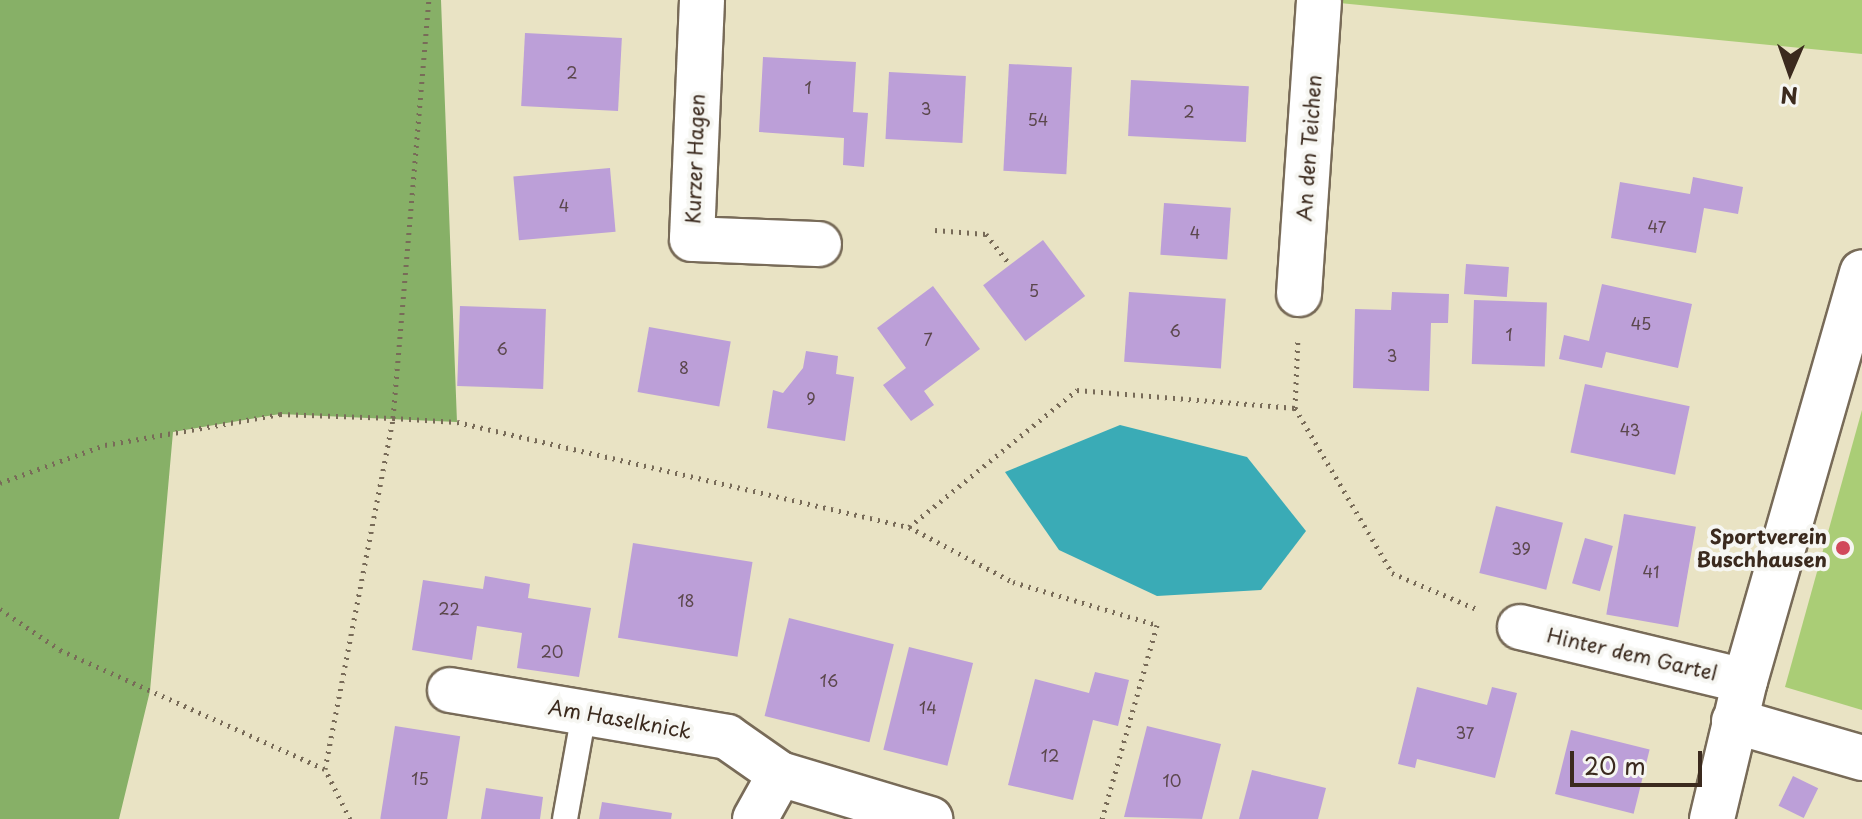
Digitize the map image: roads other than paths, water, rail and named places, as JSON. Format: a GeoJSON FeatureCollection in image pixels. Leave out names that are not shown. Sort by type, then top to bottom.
{"type":"FeatureCollection","features":[{"type":"Feature","properties":{"kind":"street","name":"Kurzer Hagen"},"geometry":{"type":"LineString","coordinates":[[702,0],[692,239],[819,244]]}},
{"type":"Feature","properties":{"kind":"street","name":"An den Teichen"},"geometry":{"type":"LineString","coordinates":[[1299,294],[1315,0]]}},
{"type":"Feature","properties":{"kind":"street","name":"Hinter dem Gartel"},"geometry":{"type":"LineString","coordinates":[[1712,819],[1740,701],[1862,272]]}},
{"type":"Feature","properties":{"kind":"street","name":"Hinter dem Gartel"},"geometry":{"type":"LineString","coordinates":[[1520,627],[1740,701]]}},
{"type":"Feature","properties":{"kind":"street","name":"Am Haselknick"},"geometry":{"type":"LineString","coordinates":[[450,690],[727,737],[780,774],[930,819]]}},
{"type":"Feature","properties":{"kind":"street"},"geometry":{"type":"LineString","coordinates":[[1740,701],[1862,758]]}},
{"type":"Feature","properties":{"kind":"street"},"geometry":{"type":"LineString","coordinates":[[755,819],[780,774]]}},
{"type":"Feature","properties":{"kind":"lane"},"geometry":{"type":"LineString","coordinates":[[565,819],[584,713]]}},
{"type":"Feature","properties":{"kind":"water"},"geometry":{"type":"Polygon","coordinates":[[[1120,425],[1247,457],[1306,531],[1261,590],[1157,596],[1059,550],[1005,472],[1120,425]]]}},
{"type":"Feature","properties":{"kind":"place","name":"Sportverein Buschhausen"},"geometry":{"type":"Point","coordinates":[1843,548]}}]}
